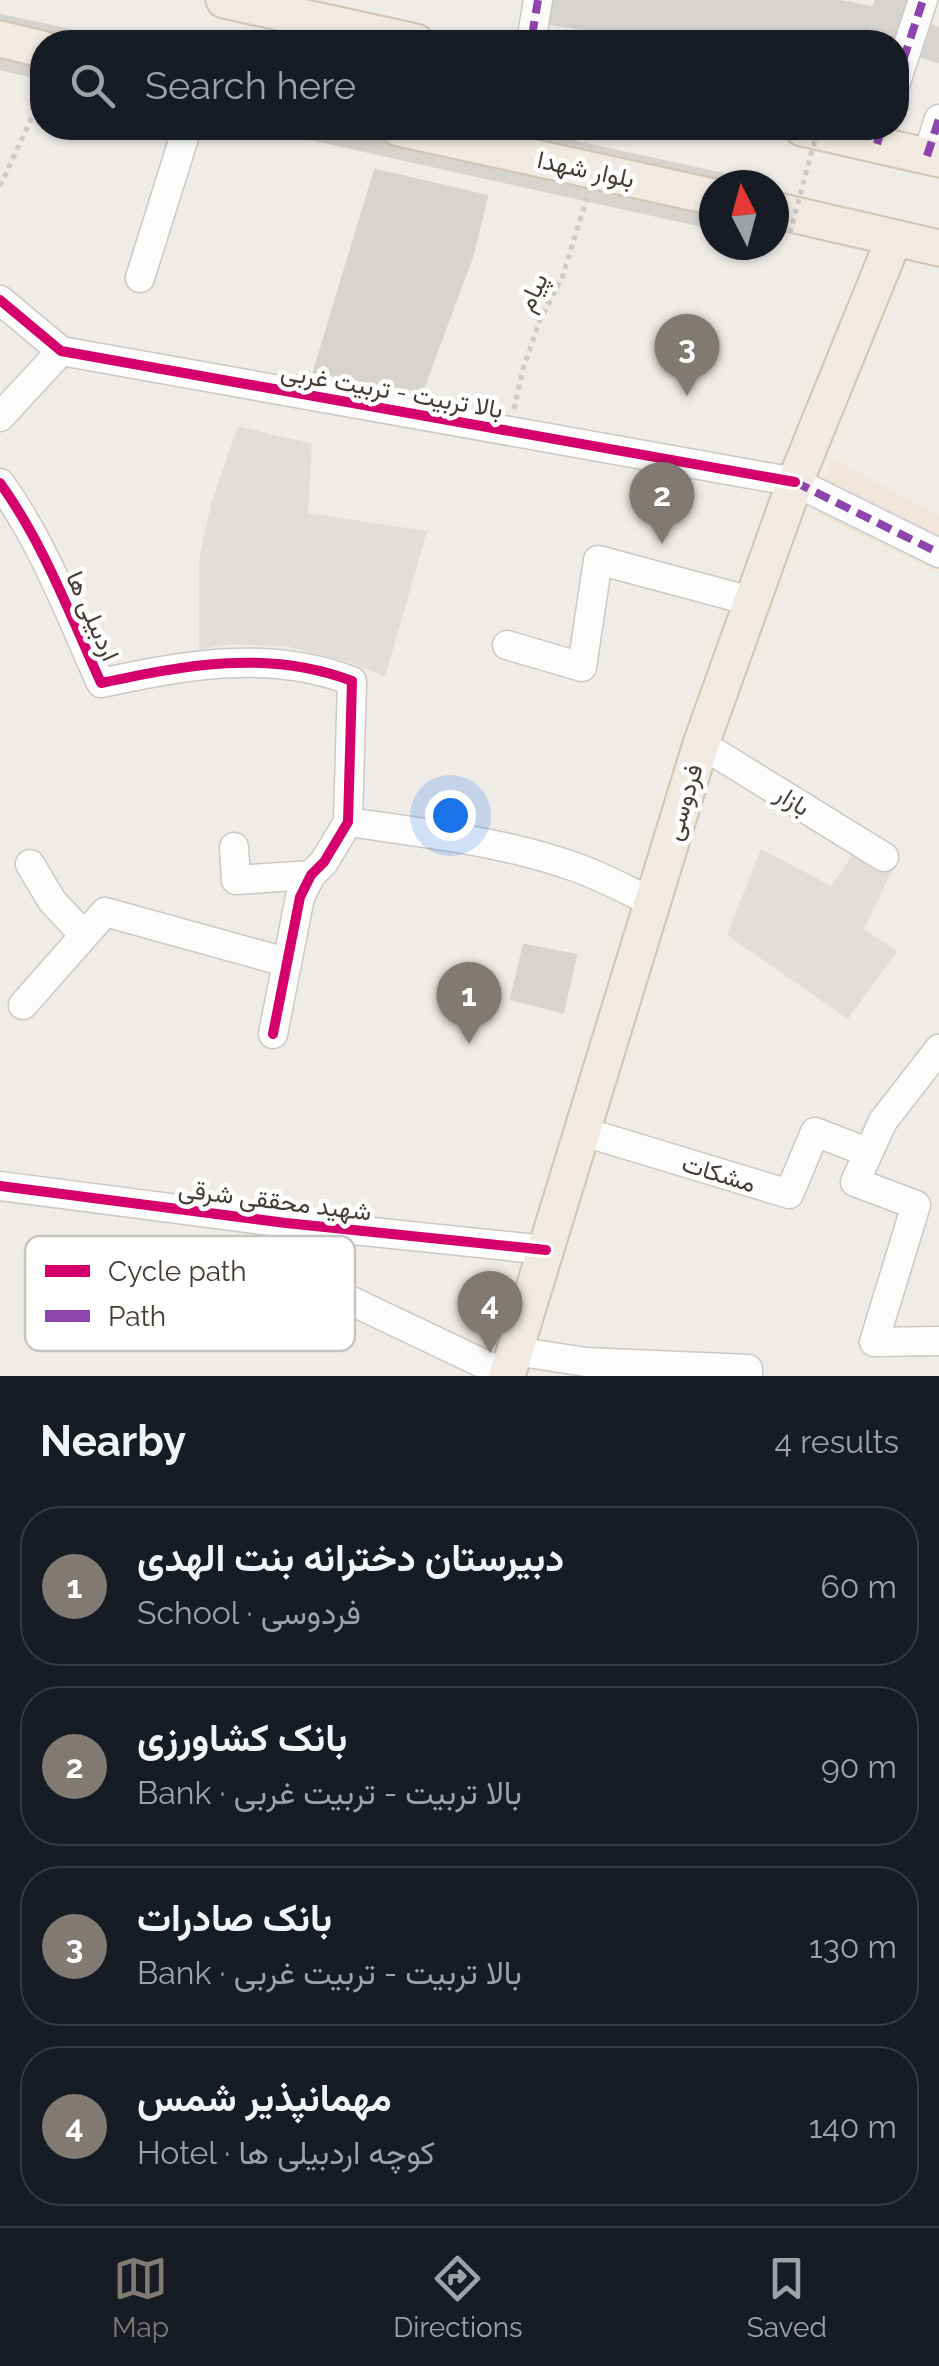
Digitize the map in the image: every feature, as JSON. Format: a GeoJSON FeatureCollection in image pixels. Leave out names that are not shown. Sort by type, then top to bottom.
{"type":"FeatureCollection","features":[{"type":"Feature","properties":{"kind":"main road"},"geometry":{"type":"LineString","coordinates":[[224,0],[361,30]]}},
{"type":"Feature","properties":{"kind":"main road"},"geometry":{"type":"LineString","coordinates":[[0,38],[30,45]]}},
{"type":"Feature","properties":{"kind":"main road","name":"بلوار شهدا"},"geometry":{"type":"LineString","coordinates":[[454,140],[699,194]]}},
{"type":"Feature","properties":{"kind":"main road"},"geometry":{"type":"LineString","coordinates":[[889,140],[933,157]]}},
{"type":"Feature","properties":{"kind":"main road"},"geometry":{"type":"LineString","coordinates":[[789,223],[939,248]]}},
{"type":"Feature","properties":{"kind":"main road","name":"فردوسی"},"geometry":{"type":"LineString","coordinates":[[510,1367],[702,744],[794,482],[894,239]]}},
{"type":"Feature","properties":{"kind":"street"},"geometry":{"type":"LineString","coordinates":[[533,30],[538,0]]}},
{"type":"Feature","properties":{"kind":"street"},"geometry":{"type":"LineString","coordinates":[[909,43],[923,0]]}},
{"type":"Feature","properties":{"kind":"street"},"geometry":{"type":"LineString","coordinates":[[933,157],[939,119]]}},
{"type":"Feature","properties":{"kind":"street"},"geometry":{"type":"LineString","coordinates":[[140,278],[183,140]]}},
{"type":"Feature","properties":{"kind":"street"},"geometry":{"type":"LineString","coordinates":[[0,300],[60,351],[0,417]]}},
{"type":"Feature","properties":{"kind":"street","name":"بالا تربیت - تربیت غربی"},"geometry":{"type":"LineString","coordinates":[[60,351],[794,482],[939,553]]}},
{"type":"Feature","properties":{"kind":"street","name":"اردبیلی ها"},"geometry":{"type":"LineString","coordinates":[[0,483],[20,511],[45,560],[100,684],[206,664],[253,661],[328,672],[352,682],[348,822]]}},
{"type":"Feature","properties":{"kind":"street"},"geometry":{"type":"LineString","coordinates":[[507,646],[582,668],[598,560],[751,602]]}},
{"type":"Feature","properties":{"kind":"street","name":"بازار"},"geometry":{"type":"LineString","coordinates":[[702,744],[884,857]]}},
{"type":"Feature","properties":{"kind":"street"},"geometry":{"type":"LineString","coordinates":[[273,1034],[300,897],[311,874],[324,862],[348,822],[466,838],[524,853],[574,867],[652,902]]}},
{"type":"Feature","properties":{"kind":"street"},"geometry":{"type":"LineString","coordinates":[[234,847],[236,880],[311,874]]}},
{"type":"Feature","properties":{"kind":"street"},"geometry":{"type":"LineString","coordinates":[[30,864],[52,900],[84,935]]}},
{"type":"Feature","properties":{"kind":"street"},"geometry":{"type":"LineString","coordinates":[[23,1005],[106,912],[286,962]]}},
{"type":"Feature","properties":{"kind":"street"},"geometry":{"type":"LineString","coordinates":[[939,1049],[882,1121],[855,1182],[916,1204],[874,1342],[939,1342]]}},
{"type":"Feature","properties":{"kind":"street","name":"مشکات"},"geometry":{"type":"LineString","coordinates":[[581,1131],[789,1194],[814,1132],[867,1152]]}},
{"type":"Feature","properties":{"kind":"street","name":"شهید محققی شرقی"},"geometry":{"type":"LineString","coordinates":[[0,1186],[286,1223],[546,1250]]}},
{"type":"Feature","properties":{"kind":"street"},"geometry":{"type":"LineString","coordinates":[[286,1223],[287,1236]]}},
{"type":"Feature","properties":{"kind":"street"},"geometry":{"type":"LineString","coordinates":[[355,1300],[510,1367],[586,1362],[698,1370],[748,1369],[748,1376]]}},
{"type":"Feature","properties":{"kind":"path"},"geometry":{"type":"LineString","coordinates":[[0,186],[30,122]]}},
{"type":"Feature","properties":{"kind":"path"},"geometry":{"type":"LineString","coordinates":[[789,204],[813,140]]}},
{"type":"Feature","properties":{"kind":"shaded area"},"geometry":{"type":"Polygon","coordinates":[[[238,426],[312,444],[308,513],[427,531],[385,677],[353,663],[289,647],[230,644],[199,650],[199,560],[211,504],[238,426]]]}},
{"type":"Feature","properties":{"kind":"shaded area"},"geometry":{"type":"Polygon","coordinates":[[[831,458],[939,516],[939,573],[817,514],[831,458]]]}},
{"type":"Feature","properties":{"kind":"shaded area"},"geometry":{"type":"Polygon","coordinates":[[[761,849],[831,886],[857,849],[894,866],[864,929],[897,951],[848,1019],[727,935],[761,849]]]}},
{"type":"Feature","properties":{"kind":"building"},"geometry":{"type":"Polygon","coordinates":[[[549,0],[645,0],[640,30],[589,30],[546,23],[549,0]]]}},
{"type":"Feature","properties":{"kind":"building"},"geometry":{"type":"Polygon","coordinates":[[[645,0],[693,0],[688,30],[640,30],[645,0]]]}},
{"type":"Feature","properties":{"kind":"building"},"geometry":{"type":"Polygon","coordinates":[[[693,0],[737,0],[737,30],[688,30],[693,0]]]}},
{"type":"Feature","properties":{"kind":"building"},"geometry":{"type":"Polygon","coordinates":[[[737,0],[812,0],[812,30],[737,30],[737,0]]]}},
{"type":"Feature","properties":{"kind":"building"},"geometry":{"type":"Polygon","coordinates":[[[812,0],[874,8],[868,30],[812,30],[812,0]]]}},
{"type":"Feature","properties":{"kind":"building"},"geometry":{"type":"Polygon","coordinates":[[[876,0],[913,0],[901,30],[867,30],[876,0]]]}},
{"type":"Feature","properties":{"kind":"building"},"geometry":{"type":"Polygon","coordinates":[[[0,15],[69,30],[30,30],[30,76],[0,69],[0,15]]]}},
{"type":"Feature","properties":{"kind":"building"},"geometry":{"type":"Polygon","coordinates":[[[923,23],[939,28],[939,62],[914,55],[923,23]]]}},
{"type":"Feature","properties":{"kind":"building"},"geometry":{"type":"Polygon","coordinates":[[[316,140],[566,140],[705,170],[699,170],[699,225],[316,140]]]}},
{"type":"Feature","properties":{"kind":"building"},"geometry":{"type":"Polygon","coordinates":[[[375,170],[487,196],[472,257],[422,391],[314,372],[375,170]]]}},
{"type":"Feature","properties":{"kind":"building"},"geometry":{"type":"Polygon","coordinates":[[[524,945],[576,955],[563,1012],[511,999],[524,945]]]}},
{"type":"Feature","properties":{"kind":"marked path"},"geometry":{"type":"LineString","coordinates":[[533,30],[538,0]]}},
{"type":"Feature","properties":{"kind":"marked path"},"geometry":{"type":"LineString","coordinates":[[909,43],[923,0]]}},
{"type":"Feature","properties":{"kind":"marked path"},"geometry":{"type":"LineString","coordinates":[[927,156],[939,119]]}},
{"type":"Feature","properties":{"kind":"marked path"},"geometry":{"type":"LineString","coordinates":[[877,144],[878,140]]}},
{"type":"Feature","properties":{"kind":"marked path"},"geometry":{"type":"LineString","coordinates":[[795,482],[939,553]]}},
{"type":"Feature","properties":{"kind":"cycle path"},"geometry":{"type":"LineString","coordinates":[[0,300],[61,351],[795,482]]}},
{"type":"Feature","properties":{"kind":"cycle path"},"geometry":{"type":"LineString","coordinates":[[0,483],[43,555],[101,683],[227,663],[289,665],[352,681],[348,822],[300,897],[273,1034]]}},
{"type":"Feature","properties":{"kind":"cycle path"},"geometry":{"type":"LineString","coordinates":[[0,1186],[286,1223],[546,1250]]}},
{"type":"Feature","properties":{"kind":"place","name":"بانک صادرات"},"geometry":{"type":"Point","coordinates":[687,396]}},
{"type":"Feature","properties":{"kind":"place","name":"بانک کشاورزی"},"geometry":{"type":"Point","coordinates":[662,544]}},
{"type":"Feature","properties":{"kind":"place","name":"دبیرستان دخترانه بنت الهدی"},"geometry":{"type":"Point","coordinates":[469,1044]}},
{"type":"Feature","properties":{"kind":"place","name":"مهمانپذیر شمس"},"geometry":{"type":"Point","coordinates":[490,1353]}}]}
